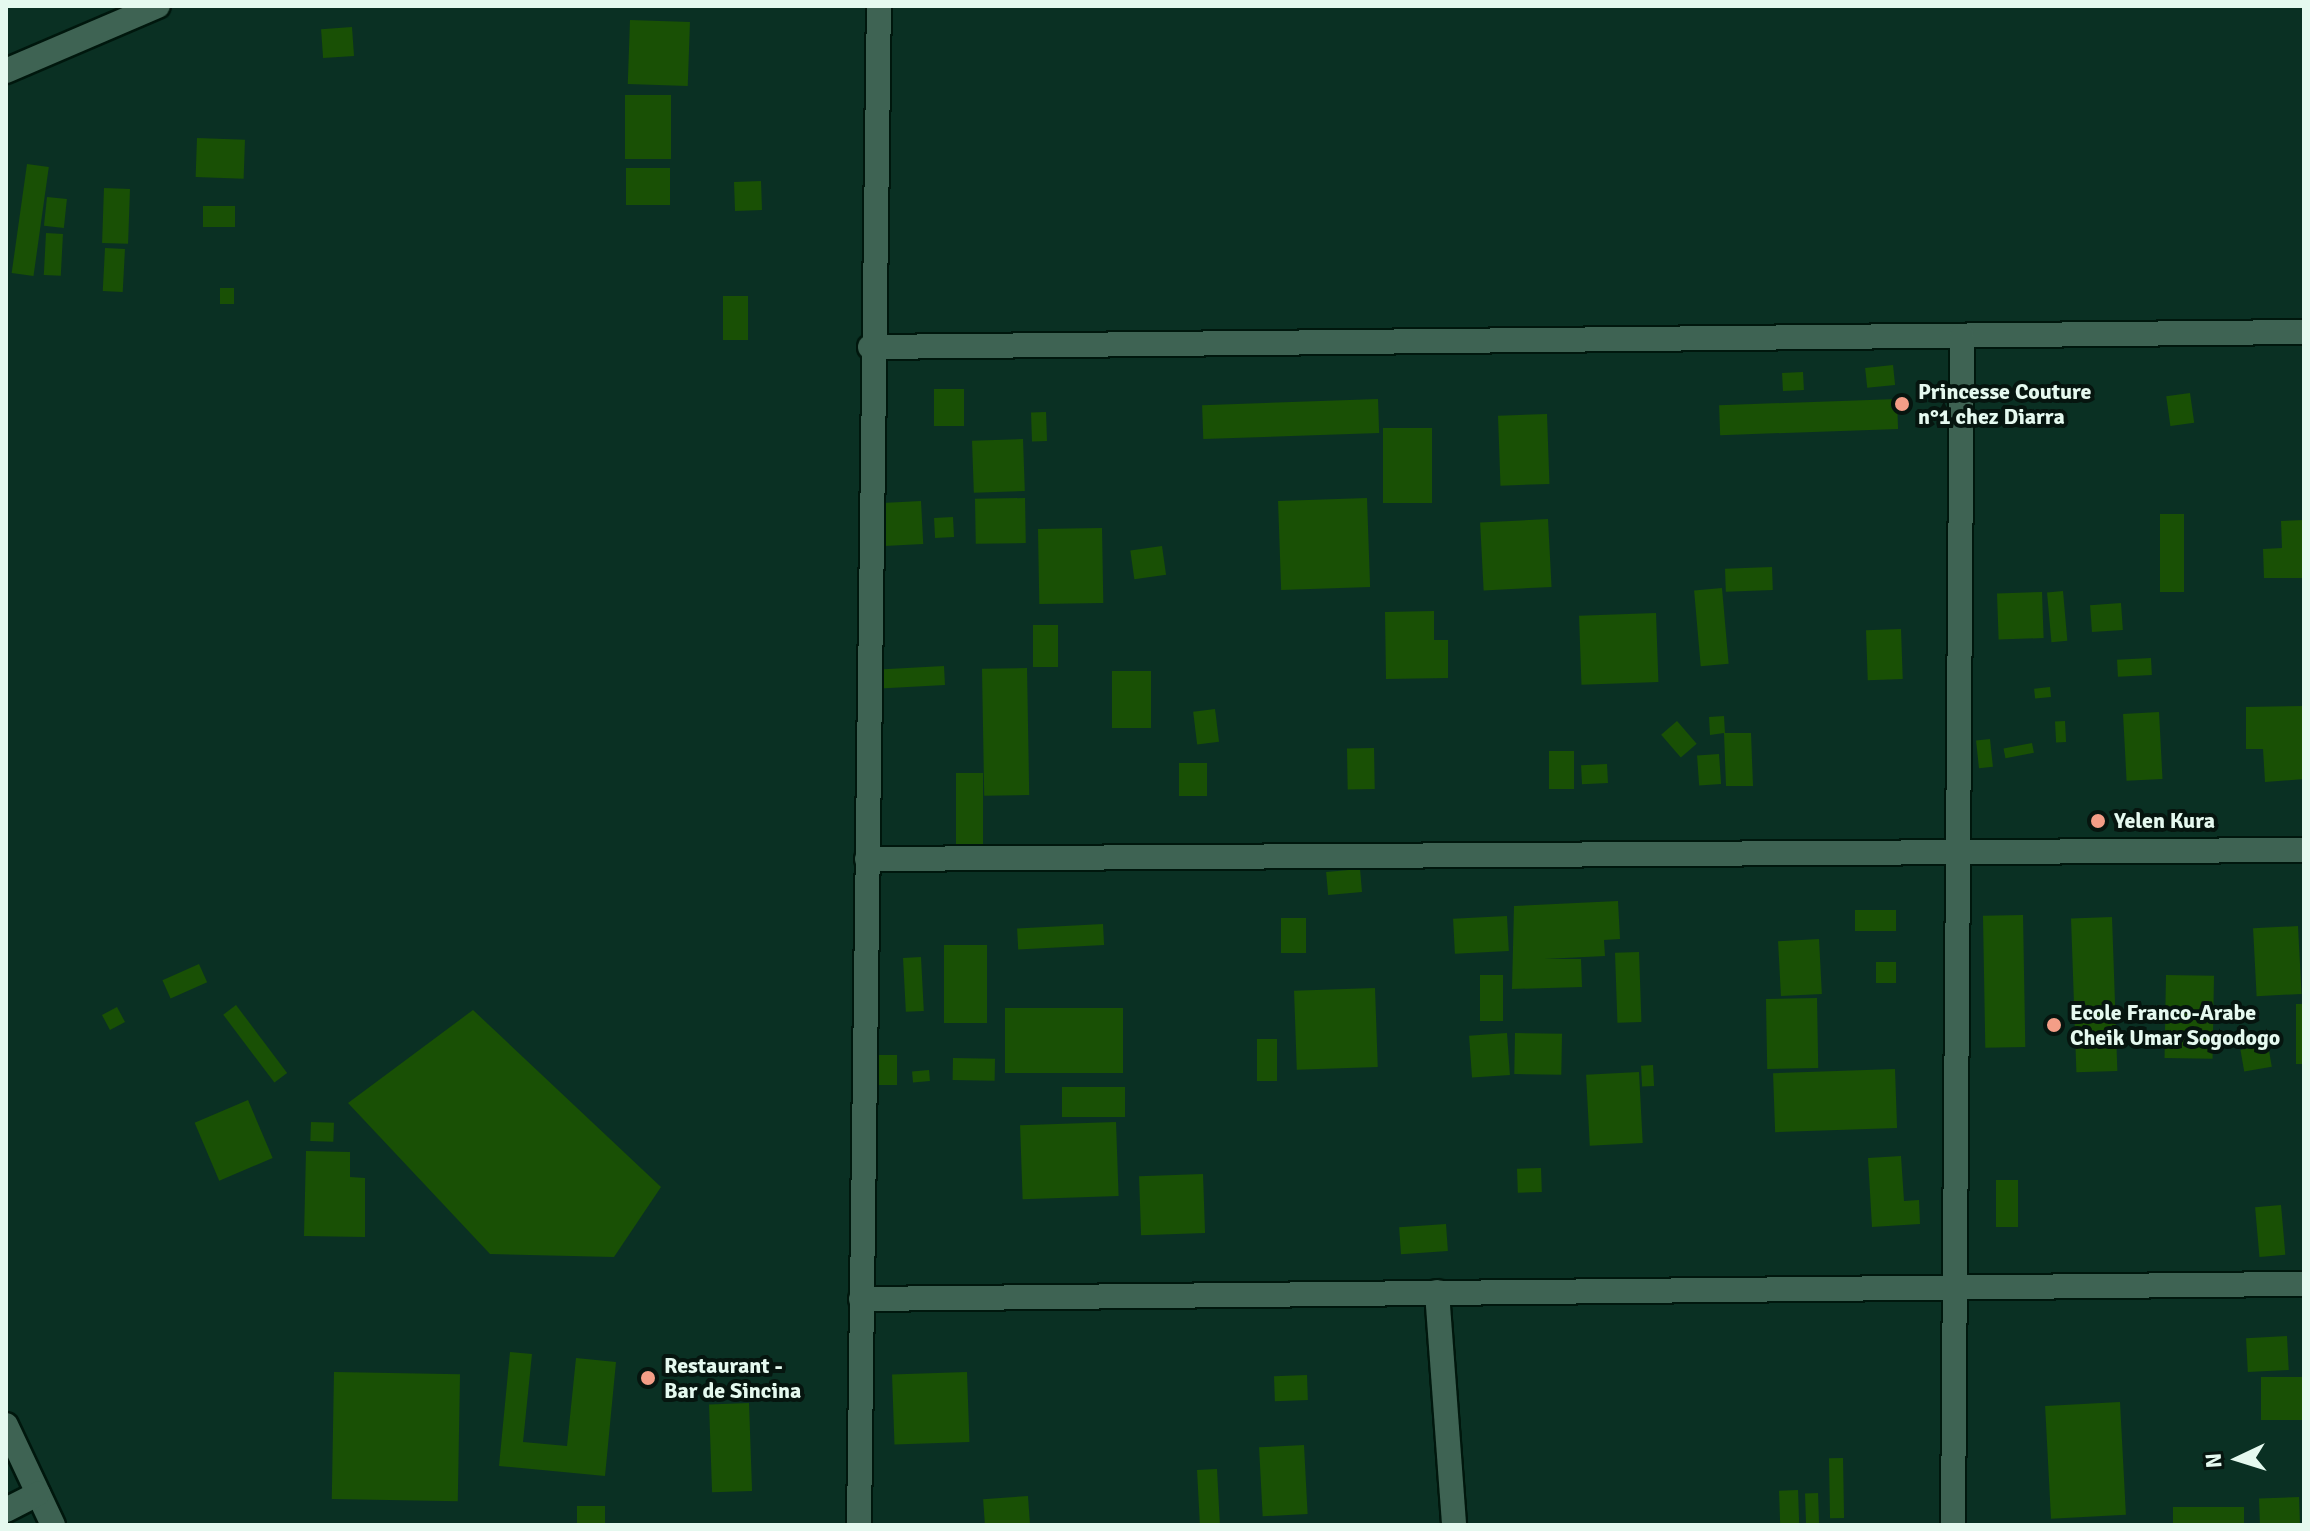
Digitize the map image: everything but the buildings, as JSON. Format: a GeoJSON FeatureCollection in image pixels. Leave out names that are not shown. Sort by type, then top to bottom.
{"type":"FeatureCollection","features":[{"type":"Feature","properties":{"kind":"street"},"geometry":{"type":"LineString","coordinates":[[6,71],[158,6]]}},
{"type":"Feature","properties":{"kind":"street"},"geometry":{"type":"LineString","coordinates":[[859,1525],[870,347],[879,6]]}},
{"type":"Feature","properties":{"kind":"street"},"geometry":{"type":"LineString","coordinates":[[870,347],[2304,332]]}},
{"type":"Feature","properties":{"kind":"street"},"geometry":{"type":"LineString","coordinates":[[1953,1525],[1962,336]]}},
{"type":"Feature","properties":{"kind":"street"},"geometry":{"type":"LineString","coordinates":[[867,859],[2304,850]]}},
{"type":"Feature","properties":{"kind":"street"},"geometry":{"type":"LineString","coordinates":[[861,1299],[2304,1284]]}},
{"type":"Feature","properties":{"kind":"street"},"geometry":{"type":"LineString","coordinates":[[1437,1292],[1454,1525]]}},
{"type":"Feature","properties":{"kind":"street"},"geometry":{"type":"LineString","coordinates":[[6,1425],[53,1525]]}},
{"type":"Feature","properties":{"kind":"street"},"geometry":{"type":"LineString","coordinates":[[6,1510],[38,1494]]}},
{"type":"Feature","properties":{"kind":"place","name":"Princesse Couture n°1 chez Diarra"},"geometry":{"type":"Point","coordinates":[1902,404]}},
{"type":"Feature","properties":{"kind":"place","name":"Yelen Kura"},"geometry":{"type":"Point","coordinates":[2098,821]}},
{"type":"Feature","properties":{"kind":"place","name":"Ecole Franco-Arabe Cheik Umar Sogodogo"},"geometry":{"type":"Point","coordinates":[2054,1025]}},
{"type":"Feature","properties":{"kind":"place","name":"Restaurant - Bar de Sincina"},"geometry":{"type":"Point","coordinates":[648,1378]}}]}
